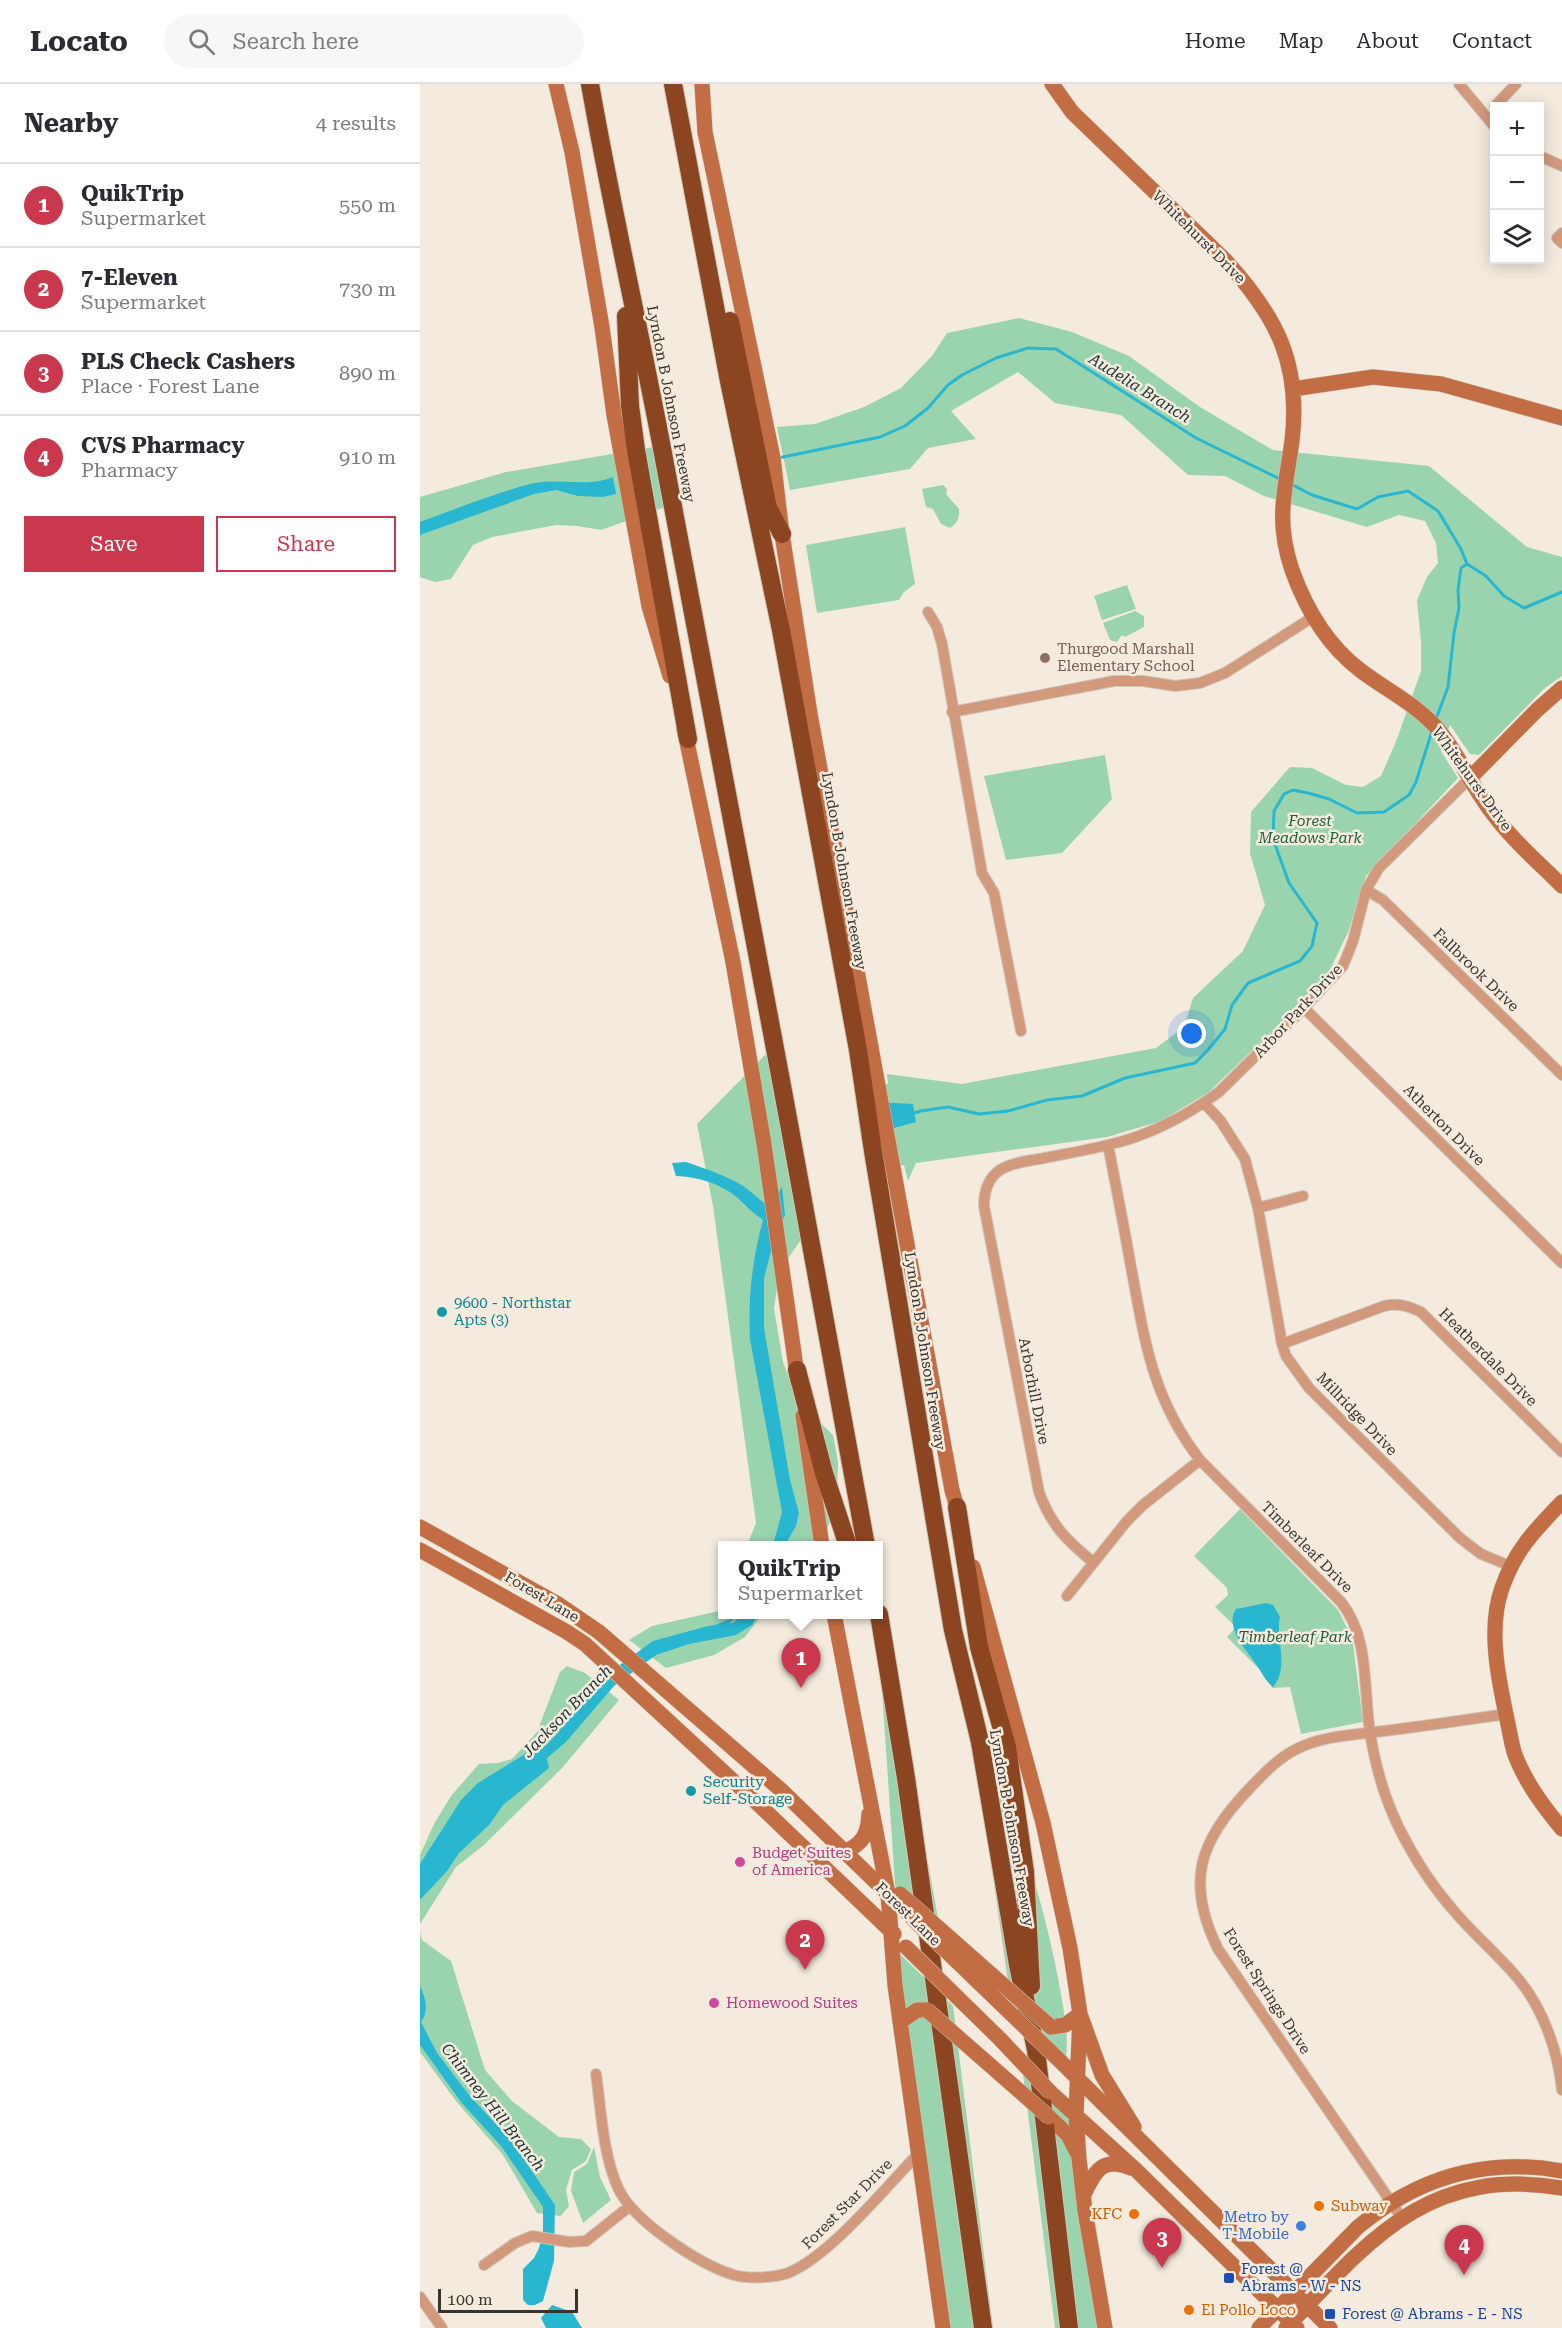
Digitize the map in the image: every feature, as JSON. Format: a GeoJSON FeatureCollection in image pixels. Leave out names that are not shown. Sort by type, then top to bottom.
{"type":"FeatureCollection","features":[{"type":"Feature","properties":{"kind":"highway","name":"Lyndon B Johnson Freeway"},"geometry":{"type":"LineString","coordinates":[[590,84],[623,260],[661,440],[801,1179],[865,1541]]}},
{"type":"Feature","properties":{"kind":"highway","name":"Lyndon B Johnson Freeway"},"geometry":{"type":"LineString","coordinates":[[673,84],[729,381],[781,630],[856,1038],[953,1630],[980,1742],[1016,1954],[1036,2050],[1069,2328]]}},
{"type":"Feature","properties":{"kind":"highway"},"geometry":{"type":"LineString","coordinates":[[623,260],[630,406],[688,739]]}},
{"type":"Feature","properties":{"kind":"highway"},"geometry":{"type":"LineString","coordinates":[[707,263],[721,285],[768,508],[782,534]]}},
{"type":"Feature","properties":{"kind":"highway"},"geometry":{"type":"LineString","coordinates":[[797,1370],[824,1473],[847,1541]]}},
{"type":"Feature","properties":{"kind":"highway"},"geometry":{"type":"LineString","coordinates":[[957,1507],[979,1647],[1007,1747],[1024,1872],[1036,2050]]}},
{"type":"Feature","properties":{"kind":"highway"},"geometry":{"type":"LineString","coordinates":[[872,1619],[889,1672]]}},
{"type":"Feature","properties":{"kind":"highway"},"geometry":{"type":"LineString","coordinates":[[880,1619],[940,2012],[950,2100],[983,2328]]}},
{"type":"Feature","properties":{"kind":"main road"},"geometry":{"type":"LineString","coordinates":[[556,84],[576,176],[602,327],[614,415],[650,606],[688,739],[733,962],[764,1144],[797,1370],[808,1464],[821,1541]]}},
{"type":"Feature","properties":{"kind":"main road"},"geometry":{"type":"LineString","coordinates":[[702,84],[705,132],[773,458],[782,534],[810,714],[957,1507],[1043,1823],[1070,1948],[1080,2014],[1076,2116],[1079,2159],[1105,2328]]}},
{"type":"Feature","properties":{"kind":"main road","name":"Whitehurst Drive"},"geometry":{"type":"LineString","coordinates":[[1052,84],[1072,112],[1227,261],[1268,313],[1283,346],[1293,389],[1294,417],[1282,507],[1283,539],[1292,571],[1313,617],[1328,638],[1360,670],[1408,702],[1436,727],[1488,807],[1502,824],[1560,880]]}},
{"type":"Feature","properties":{"kind":"main road"},"geometry":{"type":"LineString","coordinates":[[1293,389],[1373,377],[1425,382],[1441,384],[1562,418]]}},
{"type":"Feature","properties":{"kind":"main road","name":"Arbor Park Drive"},"geometry":{"type":"LineString","coordinates":[[1470,778],[1562,688]]}},
{"type":"Feature","properties":{"kind":"main road"},"geometry":{"type":"LineString","coordinates":[[1562,1502],[1528,1536],[1510,1566],[1501,1589],[1496,1612],[1499,1670],[1515,1754],[1529,1785],[1562,1828]]}},
{"type":"Feature","properties":{"kind":"main road","name":"Forest Lane"},"geometry":{"type":"LineString","coordinates":[[420,1527],[558,1604],[599,1632],[781,1790],[844,1852],[894,1894],[913,1918],[1330,2328]]}},
{"type":"Feature","properties":{"kind":"main road","name":"Forest Lane"},"geometry":{"type":"LineString","coordinates":[[420,1550],[567,1632],[588,1647],[891,1931],[1050,2092],[1136,2170],[1278,2309],[1291,2326]]}},
{"type":"Feature","properties":{"kind":"main road"},"geometry":{"type":"LineString","coordinates":[[452,1569],[462,1551]]}},
{"type":"Feature","properties":{"kind":"main road"},"geometry":{"type":"LineString","coordinates":[[835,1619],[880,1853],[894,1894],[891,1931],[900,2022],[943,2328]]}},
{"type":"Feature","properties":{"kind":"main road"},"geometry":{"type":"LineString","coordinates":[[844,1852],[863,1841],[868,1830],[871,1799]]}},
{"type":"Feature","properties":{"kind":"main road"},"geometry":{"type":"LineString","coordinates":[[756,1803],[764,1801],[798,1830],[821,1830]]}},
{"type":"Feature","properties":{"kind":"main road"},"geometry":{"type":"LineString","coordinates":[[894,1894],[1051,2027],[1065,2025],[1080,2014]]}},
{"type":"Feature","properties":{"kind":"main road"},"geometry":{"type":"LineString","coordinates":[[900,2022],[917,2010],[927,2010],[1068,2134],[1079,2159]]}},
{"type":"Feature","properties":{"kind":"main road"},"geometry":{"type":"LineString","coordinates":[[1080,2014],[1102,2074],[1141,2140]]}},
{"type":"Feature","properties":{"kind":"main road"},"geometry":{"type":"LineString","coordinates":[[1083,2196],[1092,2178],[1101,2167],[1116,2164],[1136,2170]]}},
{"type":"Feature","properties":{"kind":"main road"},"geometry":{"type":"LineString","coordinates":[[1259,2328],[1358,2227],[1392,2202],[1428,2183],[1473,2169],[1517,2165],[1562,2171]]}},
{"type":"Feature","properties":{"kind":"main road"},"geometry":{"type":"LineString","coordinates":[[1291,2326],[1307,2306],[1368,2243],[1402,2218],[1439,2198],[1474,2188],[1510,2182],[1562,2188]]}},
{"type":"Feature","properties":{"kind":"street"},"geometry":{"type":"LineString","coordinates":[[1459,84],[1490,122]]}},
{"type":"Feature","properties":{"kind":"street"},"geometry":{"type":"LineString","coordinates":[[1500,102],[1516,84]]}},
{"type":"Feature","properties":{"kind":"street"},"geometry":{"type":"LineString","coordinates":[[1485,117],[1490,112]]}},
{"type":"Feature","properties":{"kind":"street"},"geometry":{"type":"LineString","coordinates":[[1544,158],[1562,166]]}},
{"type":"Feature","properties":{"kind":"street"},"geometry":{"type":"LineString","coordinates":[[1562,233],[1557,238],[1562,243]]}},
{"type":"Feature","properties":{"kind":"street"},"geometry":{"type":"LineString","coordinates":[[928,612],[938,627],[982,873],[994,893],[1021,1031]]}},
{"type":"Feature","properties":{"kind":"street"},"geometry":{"type":"LineString","coordinates":[[952,712],[1114,681],[1143,681],[1175,686],[1200,683],[1225,673],[1313,617]]}},
{"type":"Feature","properties":{"kind":"street","name":"Arbor Park Drive"},"geometry":{"type":"LineString","coordinates":[[984,1206],[987,1185],[1002,1168],[1108,1145],[1159,1128],[1204,1103],[1234,1078],[1343,966],[1353,941],[1366,890],[1379,868],[1470,778]]}},
{"type":"Feature","properties":{"kind":"street","name":"Fallbrook Drive"},"geometry":{"type":"LineString","coordinates":[[1366,890],[1383,900],[1562,1075]]}},
{"type":"Feature","properties":{"kind":"street","name":"Atherton Drive"},"geometry":{"type":"LineString","coordinates":[[1304,1008],[1562,1263]]}},
{"type":"Feature","properties":{"kind":"street","name":"Millridge Drive"},"geometry":{"type":"LineString","coordinates":[[1204,1103],[1220,1120],[1245,1159],[1258,1208],[1286,1356],[1309,1388],[1460,1538],[1481,1554],[1510,1566]]}},
{"type":"Feature","properties":{"kind":"street","name":"Timberleaf Drive"},"geometry":{"type":"LineString","coordinates":[[1108,1145],[1151,1368],[1171,1418],[1200,1460],[1350,1613],[1360,1641],[1370,1733],[1386,1797],[1413,1854],[1433,1885],[1455,1912],[1521,1982],[1552,2041],[1562,2090]]}},
{"type":"Feature","properties":{"kind":"street"},"geometry":{"type":"LineString","coordinates":[[1258,1208],[1303,1196]]}},
{"type":"Feature","properties":{"kind":"street","name":"Arborhill Drive"},"geometry":{"type":"LineString","coordinates":[[984,1206],[1039,1492],[1053,1524],[1066,1540],[1093,1562]]}},
{"type":"Feature","properties":{"kind":"street","name":"Heatherdale Drive"},"geometry":{"type":"LineString","coordinates":[[1282,1344],[1384,1306],[1398,1303],[1409,1307],[1421,1312],[1562,1452]]}},
{"type":"Feature","properties":{"kind":"street"},"geometry":{"type":"LineString","coordinates":[[1067,1596],[1127,1521],[1143,1505],[1200,1460]]}},
{"type":"Feature","properties":{"kind":"street","name":"Forest Springs Drive"},"geometry":{"type":"LineString","coordinates":[[1402,2218],[1218,1949],[1204,1918],[1200,1888],[1204,1855],[1217,1827],[1232,1807],[1271,1767],[1304,1746],[1340,1737],[1506,1714]]}},
{"type":"Feature","properties":{"kind":"street","name":"Forest Star Drive"},"geometry":{"type":"LineString","coordinates":[[596,2074],[610,2164],[619,2190],[630,2206],[647,2224],[714,2268],[736,2276],[764,2277],[786,2274],[812,2261],[918,2154]]}},
{"type":"Feature","properties":{"kind":"street"},"geometry":{"type":"LineString","coordinates":[[484,2265],[524,2238],[539,2236],[576,2242],[586,2241],[630,2206]]}},
{"type":"Feature","properties":{"kind":"street"},"geometry":{"type":"LineString","coordinates":[[420,2297],[442,2328]]}},
{"type":"Feature","properties":{"kind":"green space","name":"Forest Meadows Park"},"geometry":{"type":"Polygon","coordinates":[[[1019,318],[1072,332],[1129,356],[1200,407],[1273,450],[1429,466],[1527,547],[1562,557],[1562,676],[1545,688],[1479,755],[1470,754],[1450,725],[1441,751],[1458,778],[1366,876],[1349,930],[1329,972],[1289,1015],[1209,1092],[1161,1121],[1107,1137],[916,1163],[908,1181],[904,1165],[871,1170],[854,1081],[888,1084],[887,1074],[962,1084],[1156,1048],[1184,1027],[1193,998],[1243,951],[1265,905],[1250,853],[1251,812],[1290,767],[1312,768],[1346,785],[1363,787],[1381,776],[1421,671],[1417,600],[1427,577],[1438,563],[1436,543],[1425,521],[1399,515],[1367,527],[1264,496],[1225,476],[1188,475],[1121,415],[1055,403],[1018,372],[951,411],[976,439],[928,448],[910,469],[790,490],[777,427],[815,424],[864,407],[901,388],[932,356],[947,333],[1019,318]]]}},
{"type":"Feature","properties":{"kind":"green space"},"geometry":{"type":"Polygon","coordinates":[[[653,447],[665,507],[601,530],[556,525],[492,537],[473,545],[451,579],[435,582],[420,577],[420,497],[506,472],[653,447]]]}},
{"type":"Feature","properties":{"kind":"green space"},"geometry":{"type":"Polygon","coordinates":[[[943,485],[947,489],[946,494],[959,509],[958,520],[950,528],[941,524],[933,509],[926,507],[922,489],[943,485]]]}},
{"type":"Feature","properties":{"kind":"green space"},"geometry":{"type":"Polygon","coordinates":[[[905,527],[915,584],[904,592],[899,600],[817,613],[806,545],[905,527]]]}},
{"type":"Feature","properties":{"kind":"green space"},"geometry":{"type":"Polygon","coordinates":[[[1127,585],[1136,609],[1102,620],[1094,596],[1127,585]]]}},
{"type":"Feature","properties":{"kind":"green space"},"geometry":{"type":"Polygon","coordinates":[[[1135,611],[1144,616],[1144,627],[1125,637],[1122,635],[1117,642],[1110,640],[1103,623],[1135,611]]]}},
{"type":"Feature","properties":{"kind":"green space"},"geometry":{"type":"Polygon","coordinates":[[[1105,755],[1112,799],[1062,853],[1006,860],[984,776],[1105,755]]]}},
{"type":"Feature","properties":{"kind":"green space"},"geometry":{"type":"Polygon","coordinates":[[[768,1052],[807,1231],[780,1270],[774,1308],[783,1362],[797,1400],[833,1435],[838,1462],[837,1498],[828,1527],[818,1541],[749,1541],[756,1523],[713,1206],[697,1124],[768,1052]]]}},
{"type":"Feature","properties":{"kind":"green space","name":"Timberleaf Park"},"geometry":{"type":"Polygon","coordinates":[[[1240,1509],[1338,1610],[1352,1637],[1363,1722],[1301,1734],[1290,1687],[1272,1688],[1269,1679],[1227,1637],[1236,1627],[1215,1607],[1228,1595],[1227,1588],[1194,1556],[1240,1509]]]}},
{"type":"Feature","properties":{"kind":"green space"},"geometry":{"type":"Polygon","coordinates":[[[718,1611],[718,1619],[759,1619],[745,1637],[714,1655],[666,1668],[629,1640],[652,1626],[718,1611]]]}},
{"type":"Feature","properties":{"kind":"green space"},"geometry":{"type":"Polygon","coordinates":[[[883,1615],[942,1940],[896,1899],[877,1619],[883,1619],[883,1615]]]}},
{"type":"Feature","properties":{"kind":"green space"},"geometry":{"type":"Polygon","coordinates":[[[567,1666],[585,1673],[619,1700],[563,1767],[484,1845],[456,1867],[420,1924],[420,1855],[434,1824],[451,1796],[479,1764],[498,1763],[512,1759],[537,1732],[560,1672],[567,1666]]]}},
{"type":"Feature","properties":{"kind":"green space"},"geometry":{"type":"Polygon","coordinates":[[[963,1668],[1040,1899],[1064,2009],[1067,2038],[1066,2059],[1012,2009],[963,1668]]]}},
{"type":"Feature","properties":{"kind":"green space"},"geometry":{"type":"Polygon","coordinates":[[[420,1932],[422,1940],[451,1961],[485,2070],[512,2101],[559,2137],[581,2139],[591,2149],[586,2161],[572,2170],[566,2190],[569,2206],[561,2216],[537,2213],[503,2155],[456,2101],[420,2052],[420,1932]]]}},
{"type":"Feature","properties":{"kind":"green space"},"geometry":{"type":"Polygon","coordinates":[[[895,1949],[953,2006],[993,2328],[951,2328],[895,1949]]]}},
{"type":"Feature","properties":{"kind":"green space"},"geometry":{"type":"Polygon","coordinates":[[[1023,2074],[1073,2121],[1099,2328],[1055,2328],[1023,2074]]]}},
{"type":"Feature","properties":{"kind":"green space"},"geometry":{"type":"Polygon","coordinates":[[[594,2147],[600,2177],[611,2200],[583,2223],[571,2191],[574,2172],[587,2164],[594,2147]]]}},
{"type":"Feature","properties":{"kind":"water"},"geometry":{"type":"Polygon","coordinates":[[[613,477],[616,494],[603,497],[578,496],[556,490],[534,494],[420,535],[420,522],[516,488],[541,482],[593,482],[613,477]]]}},
{"type":"Feature","properties":{"kind":"water"},"geometry":{"type":"Polygon","coordinates":[[[877,1102],[913,1104],[916,1122],[883,1131],[877,1102]]]}},
{"type":"Feature","properties":{"kind":"water"},"geometry":{"type":"Polygon","coordinates":[[[686,1162],[715,1172],[747,1188],[770,1206],[782,1187],[785,1215],[772,1248],[764,1278],[764,1328],[790,1480],[799,1513],[796,1526],[787,1541],[774,1541],[782,1512],[750,1339],[752,1279],[763,1220],[724,1188],[701,1179],[676,1176],[672,1163],[686,1162]]]}},
{"type":"Feature","properties":{"kind":"water"},"geometry":{"type":"Polygon","coordinates":[[[1266,1603],[1273,1605],[1280,1617],[1281,1671],[1273,1687],[1238,1638],[1233,1623],[1236,1609],[1266,1603]]]}},
{"type":"Feature","properties":{"kind":"water"},"geometry":{"type":"Polygon","coordinates":[[[738,1619],[755,1619],[752,1625],[736,1635],[689,1644],[656,1655],[614,1686],[566,1742],[547,1758],[549,1768],[503,1805],[489,1825],[459,1853],[447,1871],[420,1900],[420,1864],[461,1800],[478,1783],[533,1749],[540,1751],[557,1734],[581,1702],[617,1667],[653,1641],[708,1626],[733,1623],[738,1619]]]}},
{"type":"Feature","properties":{"kind":"water"},"geometry":{"type":"Polygon","coordinates":[[[420,1986],[426,2004],[424,2018],[421,2022],[437,2053],[469,2095],[510,2139],[555,2205],[554,2261],[543,2301],[535,2305],[528,2305],[523,2300],[523,2269],[534,2258],[539,2248],[543,2233],[543,2207],[501,2146],[461,2102],[420,2045],[420,1986]]]}},
{"type":"Feature","properties":{"kind":"water"},"geometry":{"type":"Polygon","coordinates":[[[552,2305],[572,2312],[582,2328],[546,2328],[541,2318],[552,2305]]]}},
{"type":"Feature","properties":{"kind":"waterway","name":"Audelia Branch"},"geometry":{"type":"LineString","coordinates":[[778,458],[880,437],[905,426],[928,408],[948,385],[962,375],[996,358],[1028,348],[1056,349],[1196,438],[1282,480]]}},
{"type":"Feature","properties":{"kind":"waterway","name":"Audelia Branch"},"geometry":{"type":"LineString","coordinates":[[1291,484],[1312,495],[1357,509],[1378,497],[1408,491],[1438,511],[1461,549],[1467,564]]}},
{"type":"Feature","properties":{"kind":"waterway","name":"Jackson Branch"},"geometry":{"type":"LineString","coordinates":[[1436,719],[1448,687],[1459,608],[1458,590],[1461,568],[1467,564],[1486,576],[1504,596],[1524,608],[1562,592]]}},
{"type":"Feature","properties":{"kind":"waterway","name":"Jackson Branch"},"geometry":{"type":"LineString","coordinates":[[911,1114],[948,1107],[979,1114],[1008,1111],[1047,1100],[1082,1096],[1125,1078],[1195,1063],[1225,1029],[1232,1005],[1248,983],[1300,961],[1312,946],[1317,923],[1289,883],[1273,839],[1274,811],[1284,794],[1293,790],[1308,793],[1329,799],[1357,813],[1384,812],[1409,795],[1416,782],[1432,731]]}},
{"type":"Feature","properties":{"kind":"waterway","name":"Jackson Branch"},"geometry":{"type":"LineString","coordinates":[[717,1626],[731,1619]]}},
{"type":"Feature","properties":{"kind":"place","name":"Thurgood Marshall Elementary School"},"geometry":{"type":"Point","coordinates":[1045,658]}},
{"type":"Feature","properties":{"kind":"place","name":"9600 - Northstar Apts (3)"},"geometry":{"type":"Point","coordinates":[442,1312]}},
{"type":"Feature","properties":{"kind":"place","name":"QuikTrip"},"geometry":{"type":"Point","coordinates":[801,1688]}},
{"type":"Feature","properties":{"kind":"place","name":"Security Self-Storage"},"geometry":{"type":"Point","coordinates":[691,1791]}},
{"type":"Feature","properties":{"kind":"place","name":"Budget Suites of America"},"geometry":{"type":"Point","coordinates":[740,1862]}},
{"type":"Feature","properties":{"kind":"place","name":"7-Eleven"},"geometry":{"type":"Point","coordinates":[805,1970]}},
{"type":"Feature","properties":{"kind":"place","name":"Homewood Suites"},"geometry":{"type":"Point","coordinates":[714,2003]}},
{"type":"Feature","properties":{"kind":"place","name":"Subway"},"geometry":{"type":"Point","coordinates":[1319,2206]}},
{"type":"Feature","properties":{"kind":"place","name":"KFC"},"geometry":{"type":"Point","coordinates":[1134,2214]}},
{"type":"Feature","properties":{"kind":"place","name":"Metro by T-Mobile"},"geometry":{"type":"Point","coordinates":[1301,2226]}},
{"type":"Feature","properties":{"kind":"place","name":"PLS Check Cashers"},"geometry":{"type":"Point","coordinates":[1162,2268]}},
{"type":"Feature","properties":{"kind":"place","name":"CVS Pharmacy"},"geometry":{"type":"Point","coordinates":[1464,2275]}},
{"type":"Feature","properties":{"kind":"place","name":"Forest @ Abrams - W - NS"},"geometry":{"type":"Point","coordinates":[1229,2278]}},
{"type":"Feature","properties":{"kind":"place","name":"El Pollo Loco"},"geometry":{"type":"Point","coordinates":[1189,2310]}},
{"type":"Feature","properties":{"kind":"place","name":"Forest @ Abrams - E - NS"},"geometry":{"type":"Point","coordinates":[1330,2314]}},
{"type":"Feature","properties":{"kind":"water label","name":"Chimney Hill Branch"},"geometry":{"type":"Point","coordinates":[493,2107]}}]}
